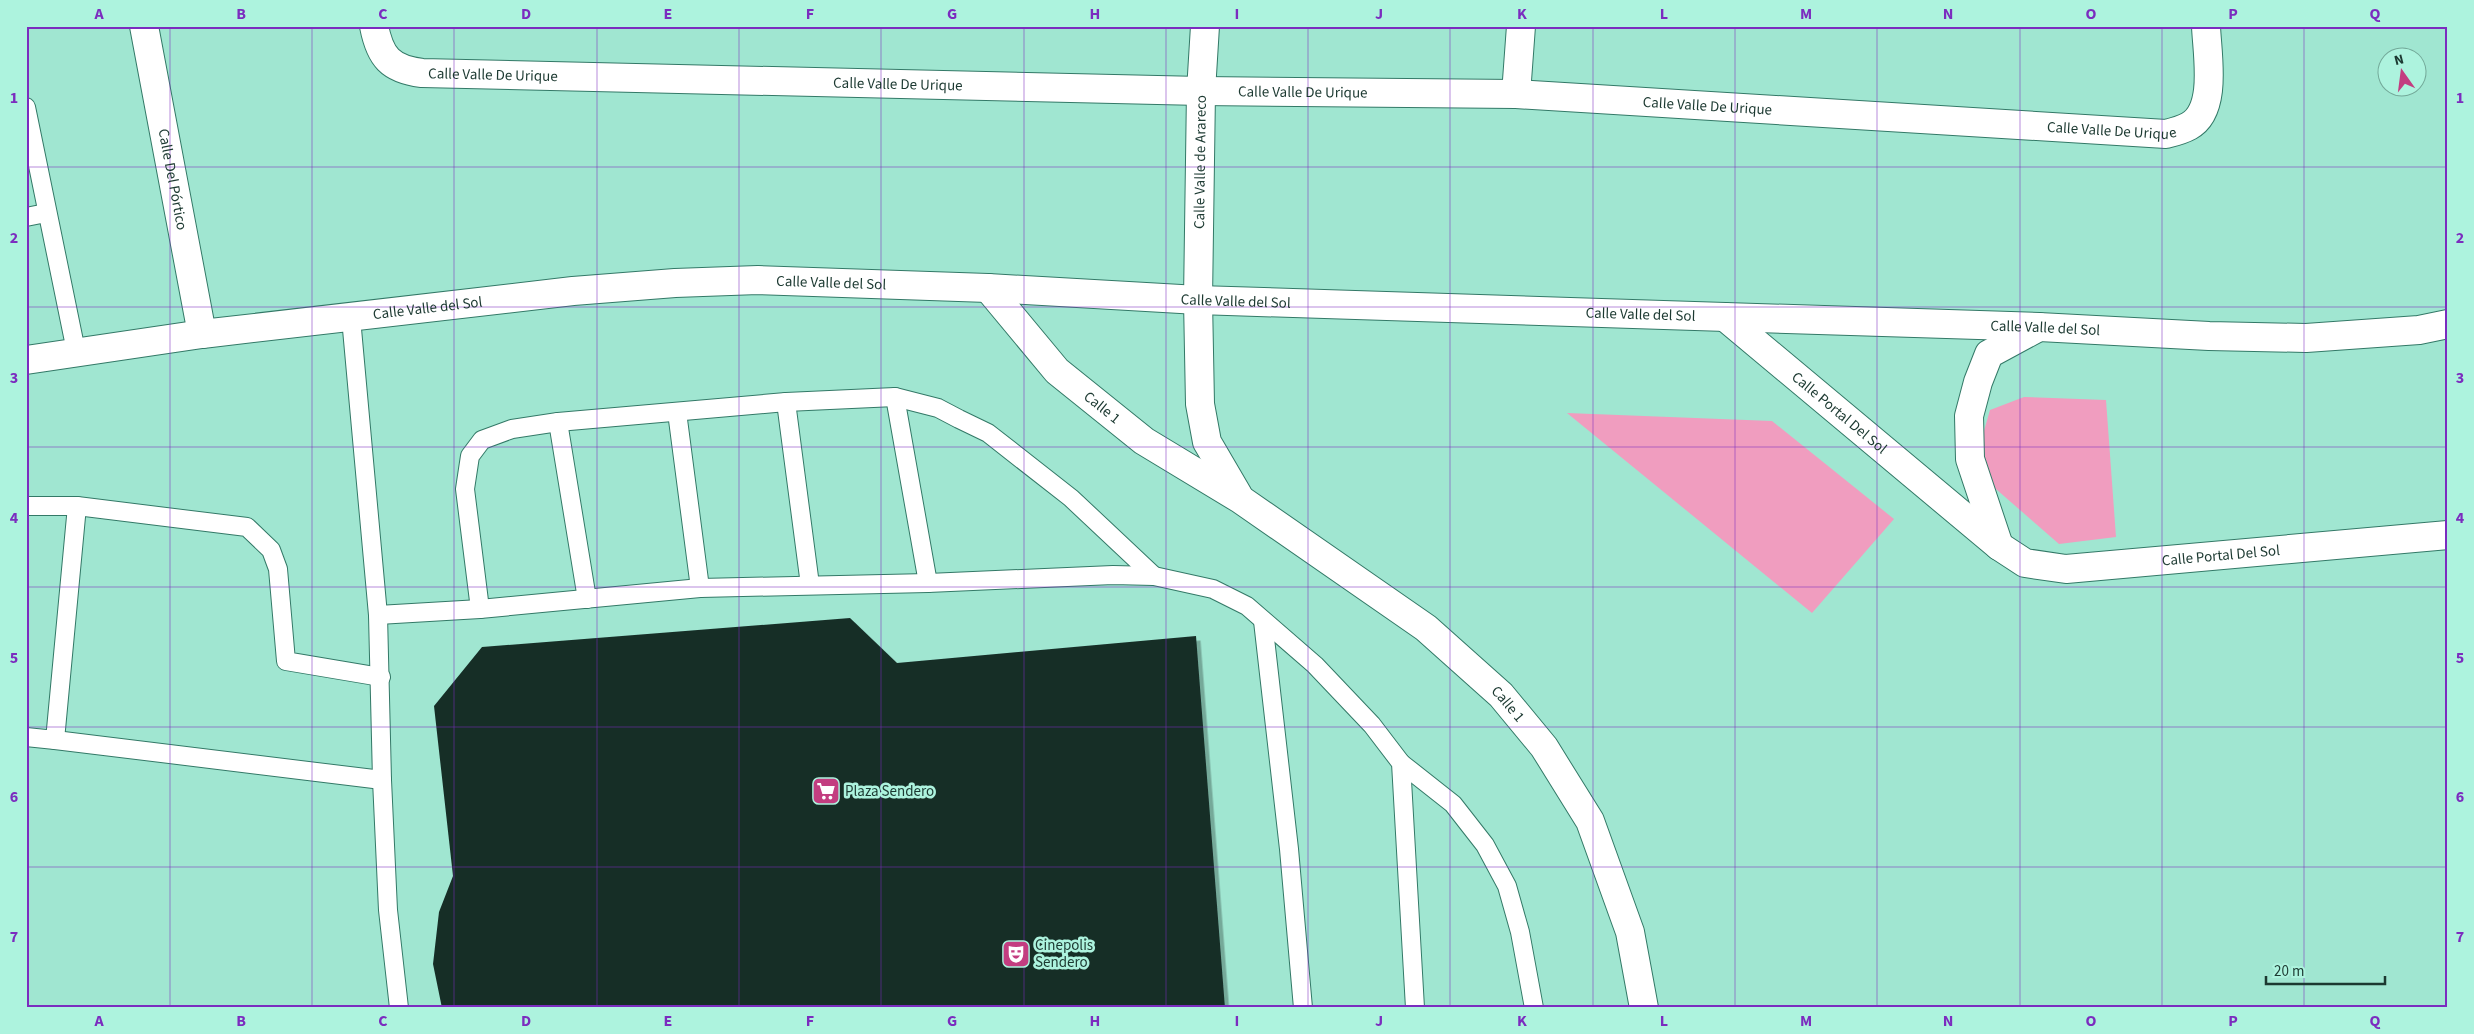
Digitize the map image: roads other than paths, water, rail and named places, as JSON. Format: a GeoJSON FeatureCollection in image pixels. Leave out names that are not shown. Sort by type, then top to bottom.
{"type":"FeatureCollection","features":[{"type":"Feature","properties":{"kind":"street","name":"Calle Del Pórtico"},"geometry":{"type":"LineString","coordinates":[[144,26],[202,334]]}},
{"type":"Feature","properties":{"kind":"street","name":"Calle Valle De Urique"},"geometry":{"type":"LineString","coordinates":[[374,26],[377,43],[384,57],[406,70],[422,73],[1201,91],[1516,94],[2166,134],[2189,126],[2200,118],[2208,97],[2206,26]]}},
{"type":"Feature","properties":{"kind":"street","name":"Calle Valle de Arareco"},"geometry":{"type":"LineString","coordinates":[[1198,300],[1201,91],[1205,26]]}},
{"type":"Feature","properties":{"kind":"street"},"geometry":{"type":"LineString","coordinates":[[1516,94],[1521,26]]}},
{"type":"Feature","properties":{"kind":"street","name":"Calle Valle del Sol"},"geometry":{"type":"LineString","coordinates":[[26,360],[76,351],[202,334],[351,318],[574,290],[675,283],[758,280],[988,288],[1198,300],[2039,327],[2209,336],[2306,338],[2419,330],[2448,324]]}},
{"type":"Feature","properties":{"kind":"street","name":"Calle 1"},"geometry":{"type":"LineString","coordinates":[[988,288],[1057,371],[1144,441],[1240,499],[1426,628],[1501,695],[1544,747],[1590,821],[1630,932],[1644,1008]]}},
{"type":"Feature","properties":{"kind":"street","name":"Calle 1"},"geometry":{"type":"LineString","coordinates":[[1198,300],[1200,404],[1207,442],[1240,499]]}},
{"type":"Feature","properties":{"kind":"street","name":"Calle Portal Del Sol"},"geometry":{"type":"LineString","coordinates":[[1725,317],[1999,546],[2025,564],[2066,569],[2448,535]]}},
{"type":"Feature","properties":{"kind":"street"},"geometry":{"type":"LineString","coordinates":[[1999,546],[1970,459],[1969,416],[1978,382],[1989,354],[2039,327]]}},
{"type":"Feature","properties":{"kind":"lane"},"geometry":{"type":"LineString","coordinates":[[26,107],[46,213],[76,351]]}},
{"type":"Feature","properties":{"kind":"lane"},"geometry":{"type":"LineString","coordinates":[[26,217],[46,213]]}},
{"type":"Feature","properties":{"kind":"lane"},"geometry":{"type":"LineString","coordinates":[[351,318],[378,615],[382,780],[388,910],[399,1008]]}},
{"type":"Feature","properties":{"kind":"lane"},"geometry":{"type":"LineString","coordinates":[[480,609],[465,489],[470,456],[482,440],[512,429],[558,422],[786,402],[895,397],[938,408],[988,433],[1071,498],[1154,576]]}},
{"type":"Feature","properties":{"kind":"lane"},"geometry":{"type":"LineString","coordinates":[[895,397],[928,583]]}},
{"type":"Feature","properties":{"kind":"lane"},"geometry":{"type":"LineString","coordinates":[[786,402],[810,585]]}},
{"type":"Feature","properties":{"kind":"lane"},"geometry":{"type":"LineString","coordinates":[[677,412],[700,588]]}},
{"type":"Feature","properties":{"kind":"lane"},"geometry":{"type":"LineString","coordinates":[[558,422],[587,600]]}},
{"type":"Feature","properties":{"kind":"lane"},"geometry":{"type":"LineString","coordinates":[[26,506],[77,506],[247,527],[271,550],[278,569],[286,662],[381,678]]}},
{"type":"Feature","properties":{"kind":"lane"},"geometry":{"type":"LineString","coordinates":[[55,740],[77,506]]}},
{"type":"Feature","properties":{"kind":"lane"},"geometry":{"type":"LineString","coordinates":[[378,615],[480,609],[700,588],[928,583],[1113,575],[1154,576],[1213,589],[1247,606],[1315,665],[1372,725],[1401,763],[1453,804],[1486,845],[1507,886],[1520,932],[1534,1008]]}},
{"type":"Feature","properties":{"kind":"lane"},"geometry":{"type":"LineString","coordinates":[[1263,621],[1289,849],[1304,1008]]}},
{"type":"Feature","properties":{"kind":"lane"},"geometry":{"type":"LineString","coordinates":[[26,737],[382,780]]}},
{"type":"Feature","properties":{"kind":"lane"},"geometry":{"type":"LineString","coordinates":[[1401,763],[1416,1008]]}},
{"type":"Feature","properties":{"kind":"place","name":"Plaza Sendero"},"geometry":{"type":"Point","coordinates":[826,791]}},
{"type":"Feature","properties":{"kind":"place","name":"Cinepolis Sendero"},"geometry":{"type":"Point","coordinates":[1016,954]}}]}
